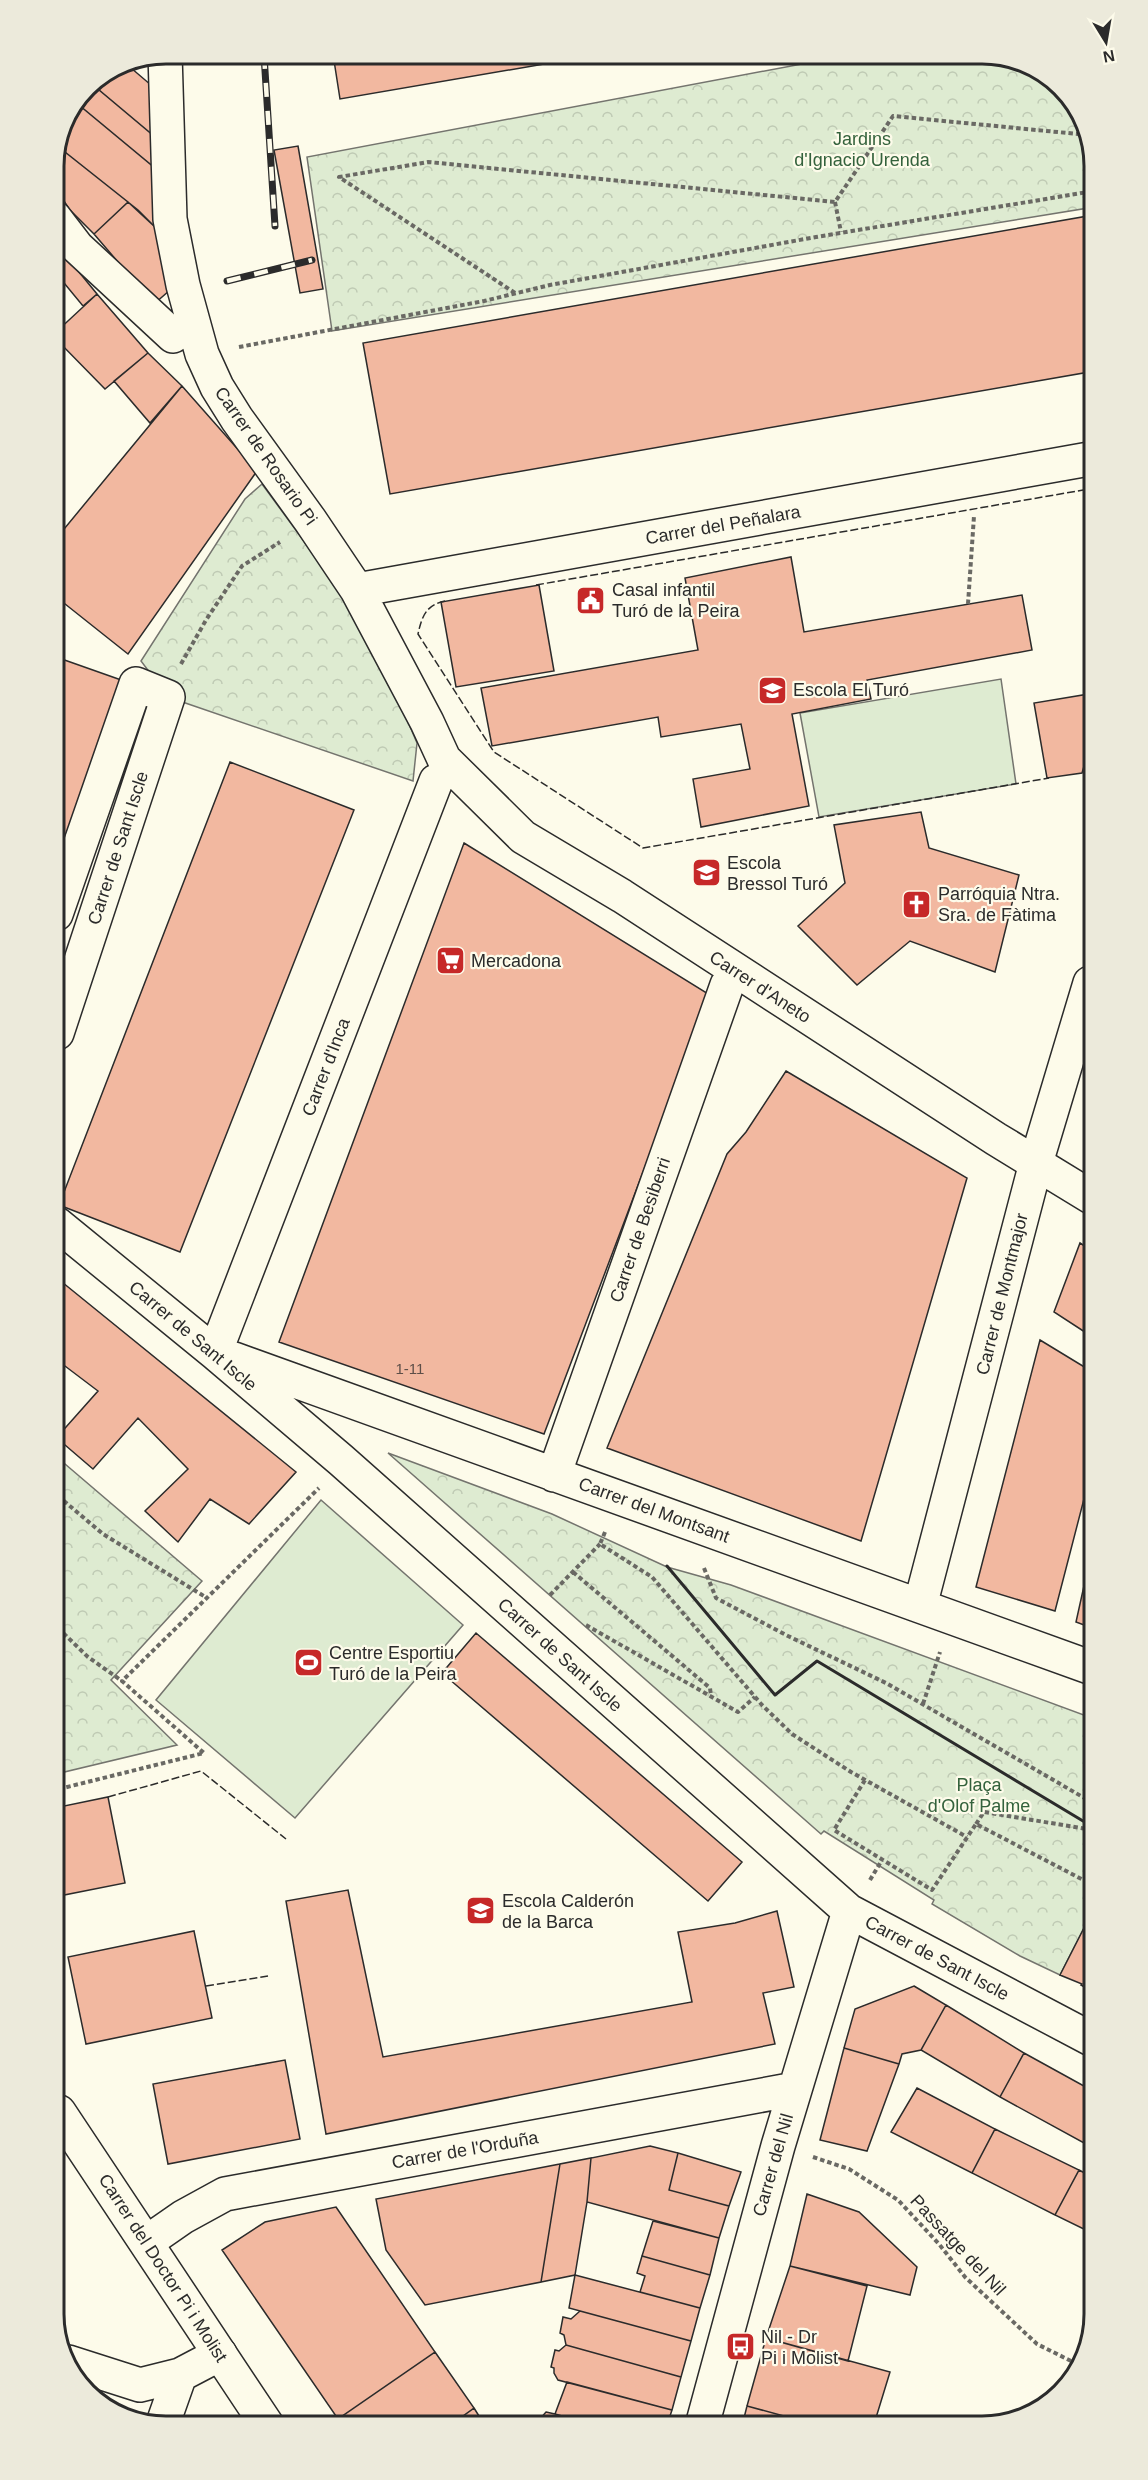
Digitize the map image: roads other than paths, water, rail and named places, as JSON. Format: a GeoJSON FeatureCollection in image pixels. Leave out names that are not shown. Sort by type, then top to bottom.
{"type":"FeatureCollection","features":[{"type":"Feature","properties":{"kind":"street","name":"Carrer de Rosario Pi"},"geometry":{"type":"LineString","coordinates":[[165,64],[170,219],[183,285],[202,354],[217,387],[237,419],[357,590],[427,722],[440,770]]}},
{"type":"Feature","properties":{"kind":"street"},"geometry":{"type":"LineString","coordinates":[[65,231],[77,247],[173,336]]}},
{"type":"Feature","properties":{"kind":"street","name":"Carrer del Peñalara"},"geometry":{"type":"LineString","coordinates":[[357,590],[1084,460]]}},
{"type":"Feature","properties":{"kind":"street","name":"Carrer de Sant Iscle"},"geometry":{"type":"LineString","coordinates":[[65,889],[136,684],[168,697],[65,1010]]}},
{"type":"Feature","properties":{"kind":"street","name":"Carrer d'Aneto"},"geometry":{"type":"LineString","coordinates":[[440,770],[523,837],[622,896],[742,976],[1084,1193]]}},
{"type":"Feature","properties":{"kind":"street","name":"Carrer d'Inca"},"geometry":{"type":"LineString","coordinates":[[215,1353],[440,770]]}},
{"type":"Feature","properties":{"kind":"street","name":"Carrer de Besiberri"},"geometry":{"type":"LineString","coordinates":[[554,1474],[727,985]]}},
{"type":"Feature","properties":{"kind":"street","name":"Carrer de Montmajor"},"geometry":{"type":"LineString","coordinates":[[920,1606],[1036,1163],[1084,1003]]}},
{"type":"Feature","properties":{"kind":"street","name":"Carrer de Sant Iscle"},"geometry":{"type":"LineString","coordinates":[[65,1230],[341,1460],[849,1911],[1084,2035]]}},
{"type":"Feature","properties":{"kind":"street","name":"Carrer del Montsant"},"geometry":{"type":"LineString","coordinates":[[215,1353],[1084,1665]]}},
{"type":"Feature","properties":{"kind":"street","name":"Carrer del Nil"},"geometry":{"type":"LineString","coordinates":[[705,2416],[778,2146],[849,1911]]}},
{"type":"Feature","properties":{"kind":"street","name":"Carrer de l'Orduña"},"geometry":{"type":"LineString","coordinates":[[147,2242],[183,2217],[225,2194],[795,2090]]}},
{"type":"Feature","properties":{"kind":"street","name":"Carrer del Doctor Pi i Molist"},"geometry":{"type":"LineString","coordinates":[[64,2120],[260,2415]]}},
{"type":"Feature","properties":{"kind":"street"},"geometry":{"type":"LineString","coordinates":[[78,2365],[140,2385],[180,2375],[220,2354]]}},
{"type":"Feature","properties":{"kind":"street"},"geometry":{"type":"LineString","coordinates":[[166,2415],[180,2375]]}},
{"type":"Feature","properties":{"kind":"railway"},"geometry":{"type":"LineString","coordinates":[[265,64],[275,226]]}},
{"type":"Feature","properties":{"kind":"railway"},"geometry":{"type":"LineString","coordinates":[[227,281],[312,260]]}},
{"type":"Feature","properties":{"kind":"place","name":"Casal infantil Turó de la Peira"},"geometry":{"type":"Point","coordinates":[591,600]}},
{"type":"Feature","properties":{"kind":"place","name":"Escola El Turó"},"geometry":{"type":"Point","coordinates":[772,690]}},
{"type":"Feature","properties":{"kind":"place","name":"Escola Bressol Turó"},"geometry":{"type":"Point","coordinates":[706,873]}},
{"type":"Feature","properties":{"kind":"place","name":"Parróquia Ntra. Sra. de Fàtima"},"geometry":{"type":"Point","coordinates":[917,904]}},
{"type":"Feature","properties":{"kind":"place","name":"Mercadona"},"geometry":{"type":"Point","coordinates":[450,961]}},
{"type":"Feature","properties":{"kind":"place","name":"Centre Esportiu Turó de la Peira"},"geometry":{"type":"Point","coordinates":[308,1663]}},
{"type":"Feature","properties":{"kind":"place","name":"Escola Calderón de la Barca"},"geometry":{"type":"Point","coordinates":[481,1911]}},
{"type":"Feature","properties":{"kind":"place","name":"Nil - Dr Pi i Molist"},"geometry":{"type":"Point","coordinates":[740,2347]}},
{"type":"Feature","properties":{"kind":"park label","name":"Jardins d'Ignacio Urenda"},"geometry":{"type":"Point","coordinates":[862,149]}},
{"type":"Feature","properties":{"kind":"park label","name":"Plaça d'Olof Palme"},"geometry":{"type":"Point","coordinates":[979,1795]}}]}
